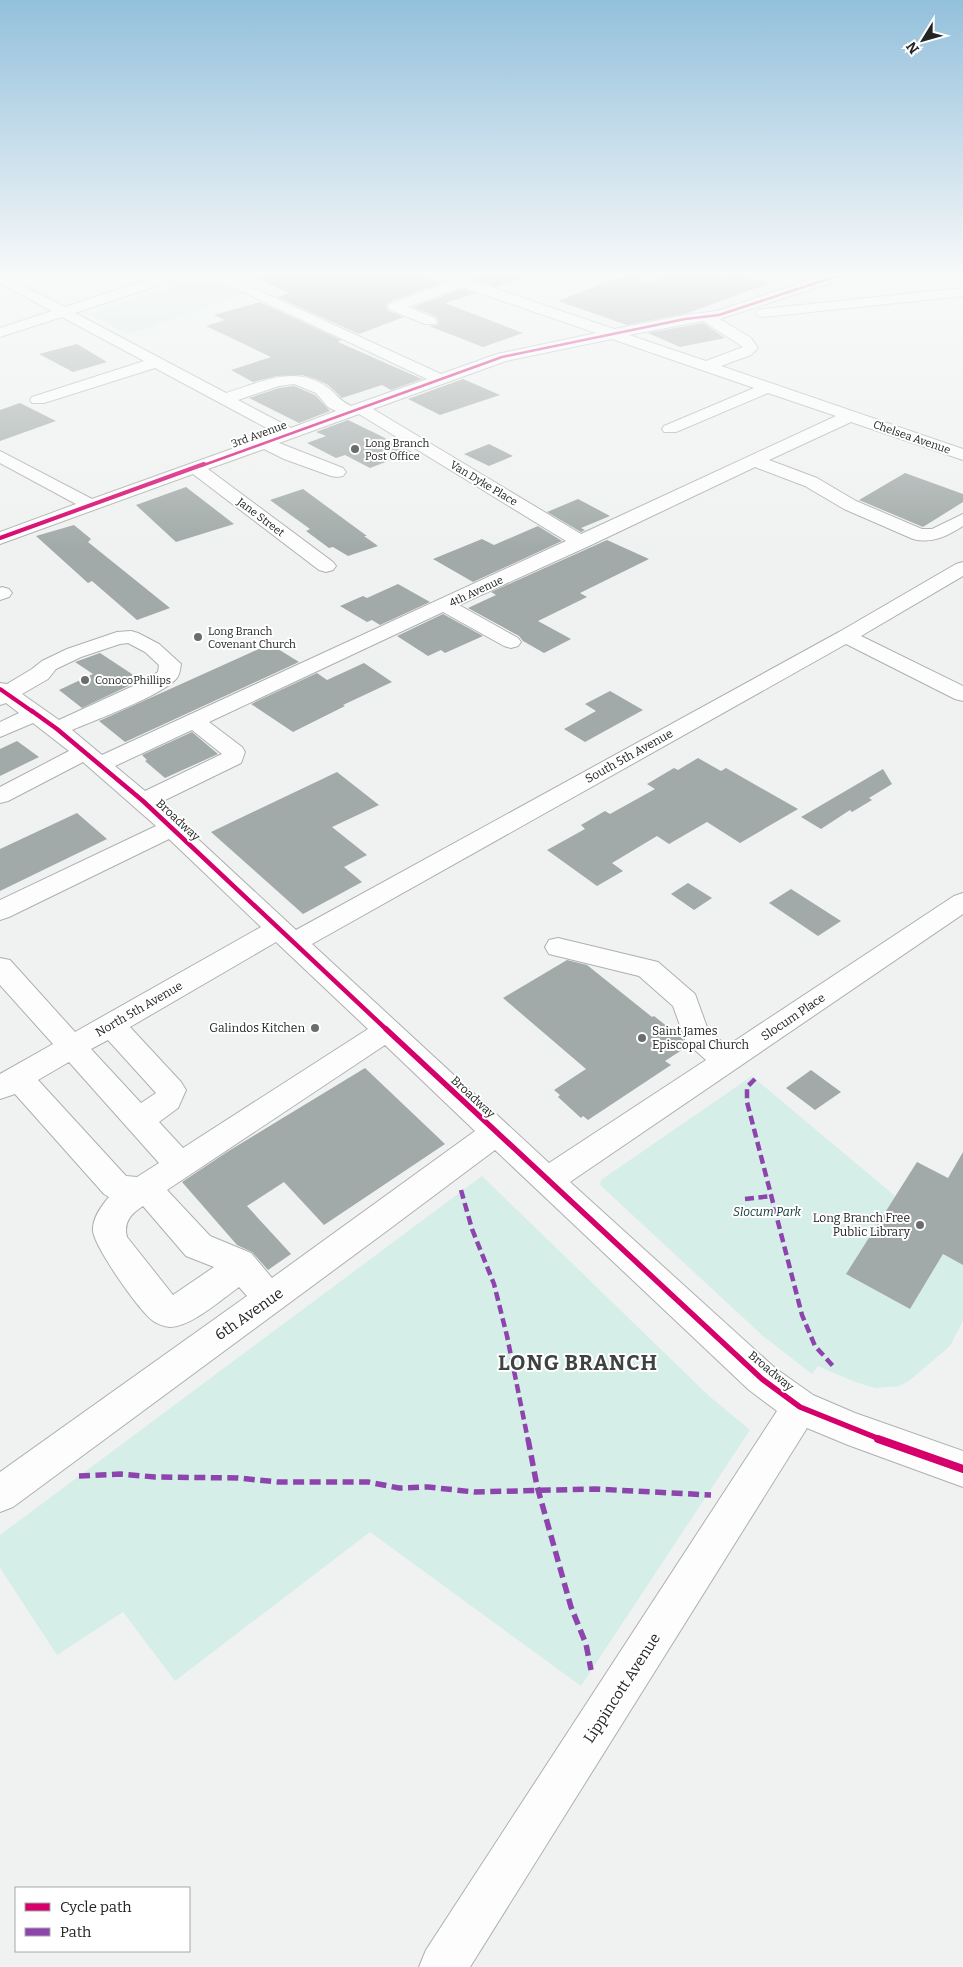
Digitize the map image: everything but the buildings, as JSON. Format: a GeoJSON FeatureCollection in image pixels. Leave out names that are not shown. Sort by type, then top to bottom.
{"type":"FeatureCollection","features":[{"type":"Feature","properties":{"kind":"street"},"geometry":{"type":"LineString","coordinates":[[38,400],[149,365]]}},
{"type":"Feature","properties":{"kind":"street"},"geometry":{"type":"LineString","coordinates":[[163,365],[290,434]]}},
{"type":"Feature","properties":{"kind":"street"},"geometry":{"type":"LineString","coordinates":[[409,365],[440,379]]}},
{"type":"Feature","properties":{"kind":"street","name":"3rd Avenue"},"geometry":{"type":"LineString","coordinates":[[0,538],[483,365]]}},
{"type":"Feature","properties":{"kind":"street","name":"Chelsea Avenue"},"geometry":{"type":"LineString","coordinates":[[701,365],[963,455]]}},
{"type":"Feature","properties":{"kind":"street","name":"Van Dyke Place"},"geometry":{"type":"LineString","coordinates":[[225,399],[276,382],[296,379],[322,390],[334,404],[356,410],[582,542]]}},
{"type":"Feature","properties":{"kind":"street"},"geometry":{"type":"LineString","coordinates":[[670,429],[766,388]]}},
{"type":"Feature","properties":{"kind":"street","name":"4th Avenue"},"geometry":{"type":"LineString","coordinates":[[0,796],[93,758],[194,721],[850,416]]}},
{"type":"Feature","properties":{"kind":"street"},"geometry":{"type":"LineString","coordinates":[[265,443],[290,455],[338,472]]}},
{"type":"Feature","properties":{"kind":"street"},"geometry":{"type":"LineString","coordinates":[[0,456],[92,505]]}},
{"type":"Feature","properties":{"kind":"street"},"geometry":{"type":"LineString","coordinates":[[756,461],[811,482],[850,505],[920,535],[936,534],[963,519]]}},
{"type":"Feature","properties":{"kind":"street","name":"Jane Street"},"geometry":{"type":"LineString","coordinates":[[196,468],[326,566]]}},
{"type":"Feature","properties":{"kind":"street","name":"South 5th Avenue"},"geometry":{"type":"LineString","coordinates":[[286,936],[959,575]]}},
{"type":"Feature","properties":{"kind":"street"},"geometry":{"type":"LineString","coordinates":[[445,605],[511,642]]}},
{"type":"Feature","properties":{"kind":"street"},"geometry":{"type":"LineString","coordinates":[[846,636],[963,694]]}},
{"type":"Feature","properties":{"kind":"street"},"geometry":{"type":"LineString","coordinates":[[0,730],[46,721],[154,685],[168,674],[170,664],[152,648],[131,637],[117,638],[74,653],[50,665],[40,674],[3,694]]}},
{"type":"Feature","properties":{"kind":"street","name":"Broadway"},"geometry":{"type":"LineString","coordinates":[[3,694],[46,721],[143,801],[647,1274],[755,1372],[800,1407],[848,1428],[963,1469]]}},
{"type":"Feature","properties":{"kind":"street"},"geometry":{"type":"LineString","coordinates":[[143,801],[233,758],[234,752],[194,721]]}},
{"type":"Feature","properties":{"kind":"street"},"geometry":{"type":"LineString","coordinates":[[0,912],[172,828]]}},
{"type":"Feature","properties":{"kind":"street","name":"Slocum Place"},"geometry":{"type":"LineString","coordinates":[[548,1180],[963,902]]}},
{"type":"Feature","properties":{"kind":"street","name":"North 5th Avenue"},"geometry":{"type":"LineString","coordinates":[[9,1083],[111,1025],[286,936]]}},
{"type":"Feature","properties":{"kind":"street"},"geometry":{"type":"LineString","coordinates":[[558,947],[648,969],[685,1001],[696,1035],[726,1062]]}},
{"type":"Feature","properties":{"kind":"street"},"geometry":{"type":"LineString","coordinates":[[0,967],[180,1166]]}},
{"type":"Feature","properties":{"kind":"street"},"geometry":{"type":"LineString","coordinates":[[111,1025],[171,1090],[168,1100],[137,1120]]}},
{"type":"Feature","properties":{"kind":"street"},"geometry":{"type":"LineString","coordinates":[[242,1266],[180,1310],[169,1312],[164,1310],[116,1249],[109,1230],[111,1220],[123,1203],[387,1030]]}},
{"type":"Feature","properties":{"kind":"street"},"geometry":{"type":"LineString","coordinates":[[9,1083],[115,1185],[121,1188],[142,1191],[153,1196],[161,1202],[198,1246],[233,1259],[242,1266],[270,1299]]}},
{"type":"Feature","properties":{"kind":"street","name":"6th Avenue"},"geometry":{"type":"LineString","coordinates":[[0,1494],[270,1299],[496,1132]]}},
{"type":"Feature","properties":{"kind":"street","name":"Lippincott Avenue"},"geometry":{"type":"LineString","coordinates":[[443,1967],[800,1407]]}},
{"type":"Feature","properties":{"kind":"green space","name":"Slocum Park"},"geometry":{"type":"Polygon","coordinates":[[[752,1076],[895,1196],[847,1274],[910,1309],[943,1254],[963,1265],[963,1321],[950,1346],[909,1381],[899,1386],[876,1388],[855,1382],[818,1366],[812,1374],[763,1336],[600,1185],[601,1180],[752,1076]]]}},
{"type":"Feature","properties":{"kind":"green space"},"geometry":{"type":"Polygon","coordinates":[[[482,1176],[709,1396],[750,1430],[581,1686],[370,1532],[175,1681],[123,1612],[57,1655],[0,1568],[0,1535],[482,1176]]]}},
{"type":"Feature","properties":{"kind":"marked path"},"geometry":{"type":"LineString","coordinates":[[755,1079],[747,1087],[747,1102],[802,1315],[815,1346],[833,1366]]}},
{"type":"Feature","properties":{"kind":"marked path"},"geometry":{"type":"LineString","coordinates":[[461,1190],[472,1229],[494,1284],[507,1336],[537,1486],[571,1607],[586,1644],[591,1670]]}},
{"type":"Feature","properties":{"kind":"marked path"},"geometry":{"type":"LineString","coordinates":[[745,1199],[772,1196]]}},
{"type":"Feature","properties":{"kind":"marked path"},"geometry":{"type":"LineString","coordinates":[[79,1476],[120,1474],[155,1477],[238,1478],[278,1482],[368,1482],[399,1488],[428,1487],[474,1492],[595,1489],[711,1495]]}},
{"type":"Feature","properties":{"kind":"cycle path"},"geometry":{"type":"LineString","coordinates":[[0,538],[480,365]]}},
{"type":"Feature","properties":{"kind":"cycle path"},"geometry":{"type":"LineString","coordinates":[[0,689],[57,729],[143,801],[647,1274],[762,1379],[800,1407],[848,1428],[963,1469]]}},
{"type":"Feature","properties":{"kind":"place","name":"Long Branch Post Office"},"geometry":{"type":"Point","coordinates":[355,449]}},
{"type":"Feature","properties":{"kind":"place","name":"Long Branch Covenant Church"},"geometry":{"type":"Point","coordinates":[198,637]}},
{"type":"Feature","properties":{"kind":"place","name":"ConocoPhillips"},"geometry":{"type":"Point","coordinates":[85,680]}},
{"type":"Feature","properties":{"kind":"place","name":"Galindos Kitchen"},"geometry":{"type":"Point","coordinates":[315,1028]}},
{"type":"Feature","properties":{"kind":"place","name":"Saint James Episcopal Church"},"geometry":{"type":"Point","coordinates":[642,1038]}},
{"type":"Feature","properties":{"kind":"place","name":"Long Branch Free Public Library"},"geometry":{"type":"Point","coordinates":[920,1225]}},
{"type":"Feature","properties":{"kind":"district","name":"LONG BRANCH"},"geometry":{"type":"Point","coordinates":[578,1363]}}]}
